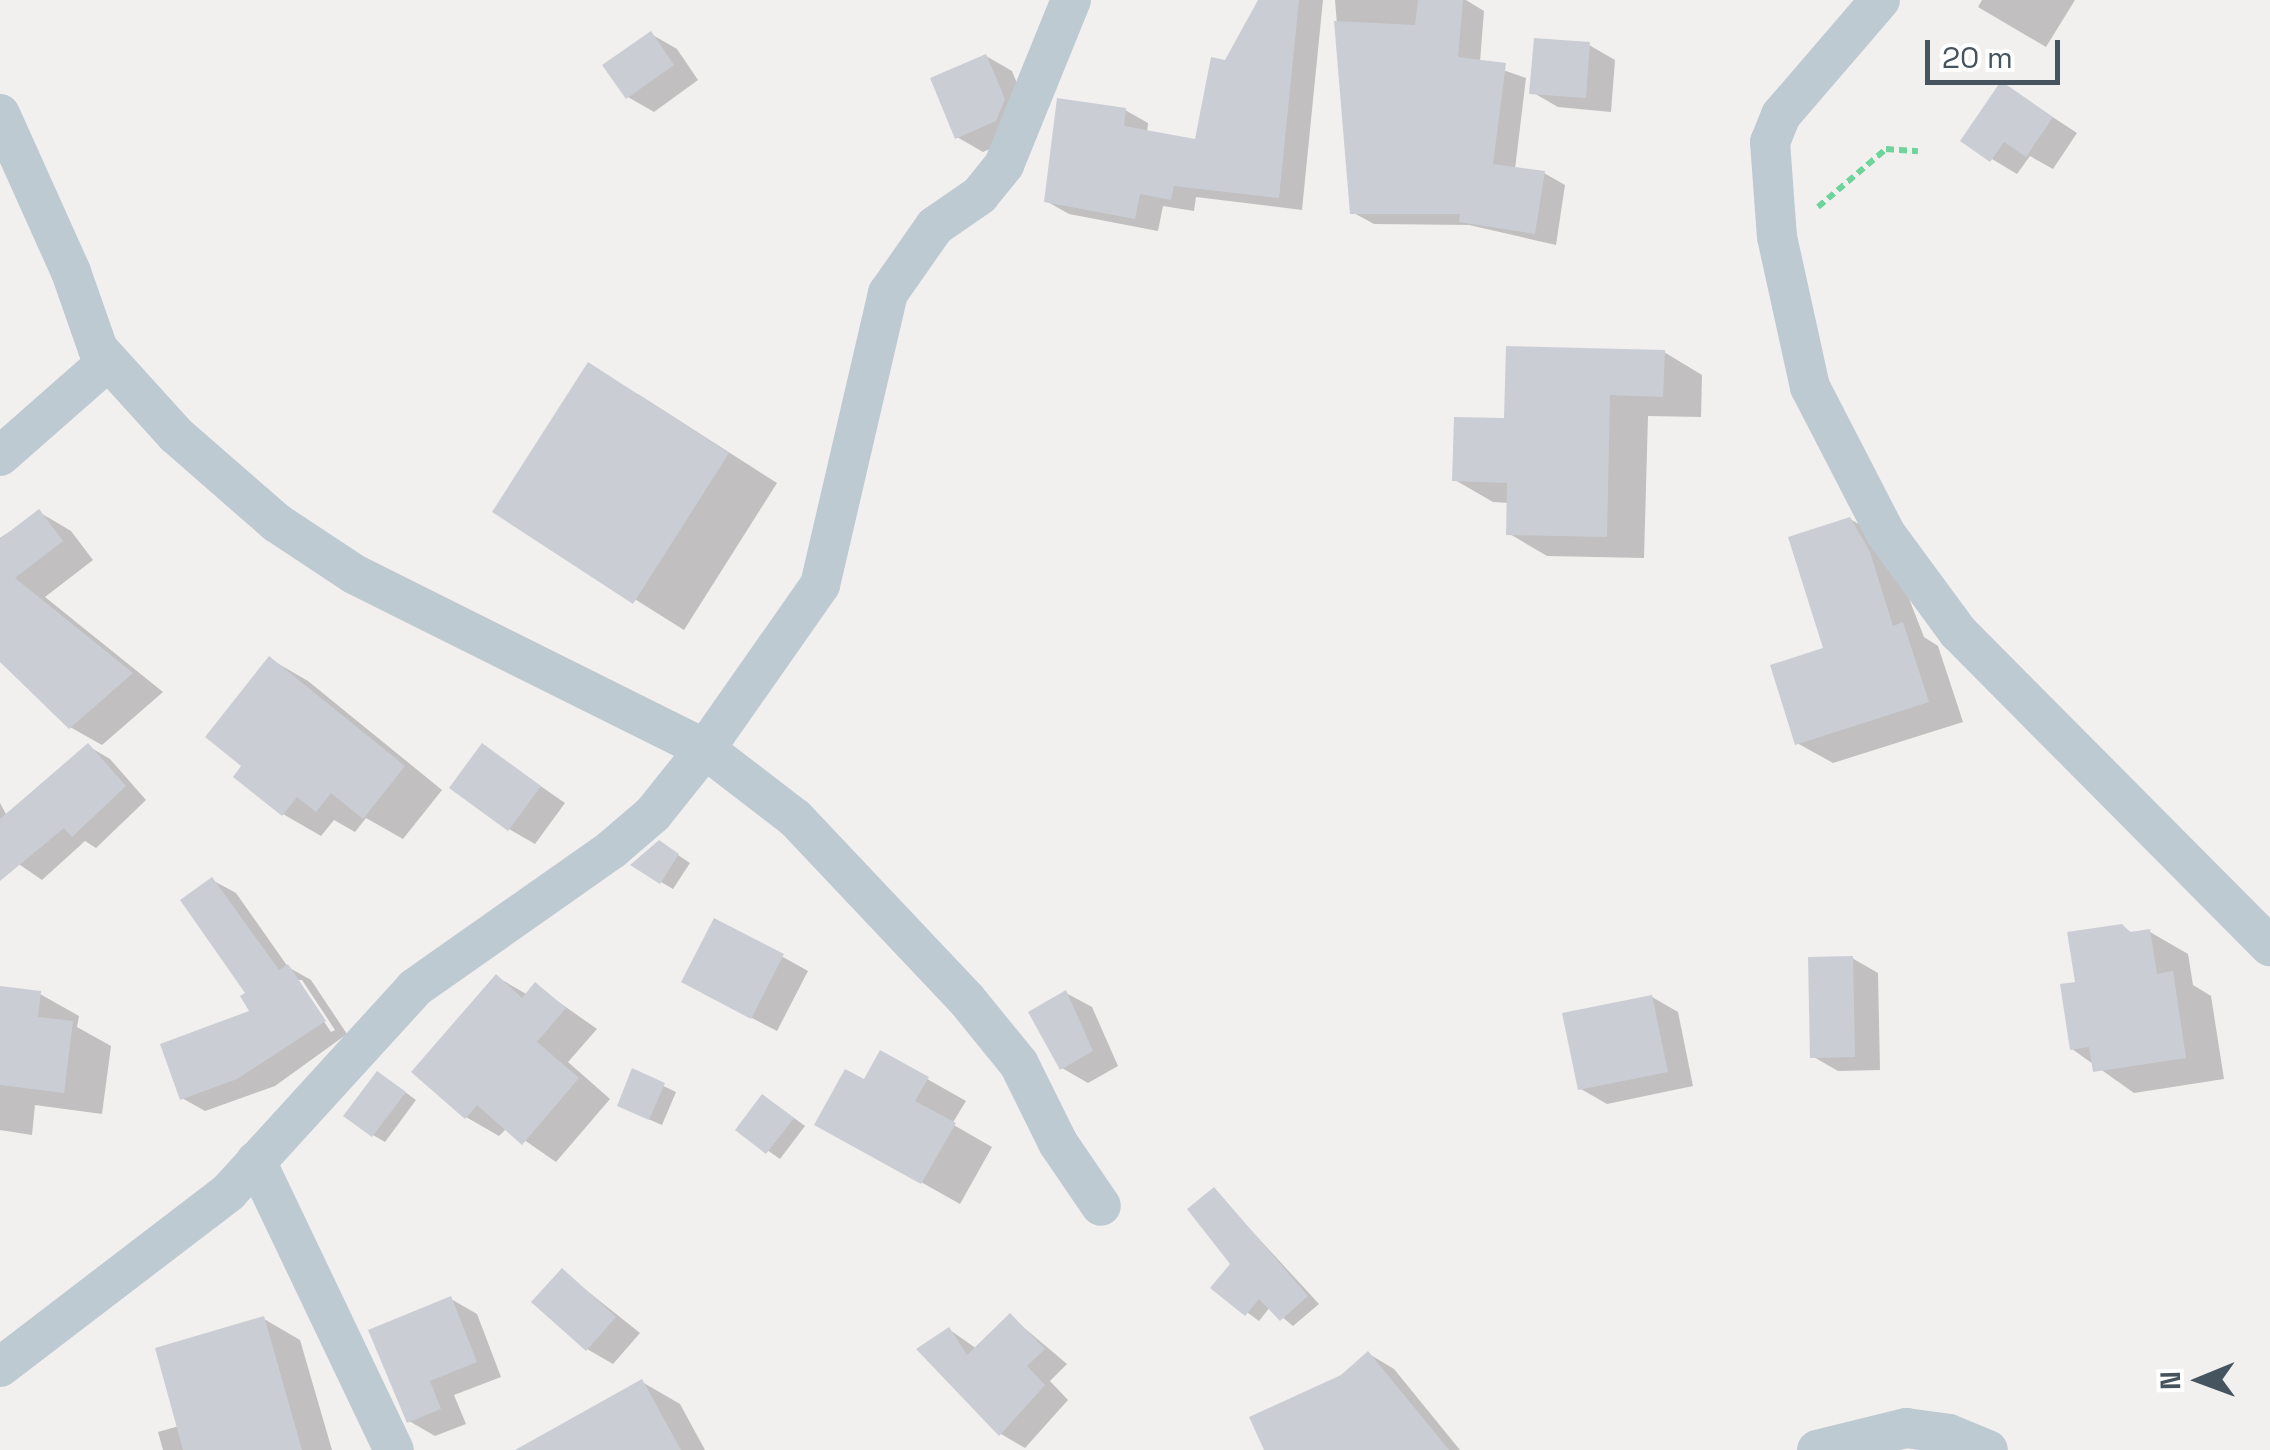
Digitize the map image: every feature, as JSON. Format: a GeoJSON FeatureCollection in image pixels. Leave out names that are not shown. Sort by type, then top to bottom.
{"type":"FeatureCollection","features":[{"type":"Feature","properties":{"kind":"street"},"geometry":{"type":"LineString","coordinates":[[0,1367],[229,1192],[415,988],[611,850],[653,814],[705,749],[820,585],[888,293],[935,226],[980,195],[1004,165],[1071,0]]}},
{"type":"Feature","properties":{"kind":"street"},"geometry":{"type":"LineString","coordinates":[[1880,0],[1780,115],[1769,167],[1780,256],[1810,387],[1886,534],[1986,662],[2270,946]]}},
{"type":"Feature","properties":{"kind":"street"},"geometry":{"type":"LineString","coordinates":[[0,114],[107,362],[176,436],[263,511],[354,574],[705,749],[796,818],[967,1000],[1019,1064],[1058,1142],[1100,1206]]}},
{"type":"Feature","properties":{"kind":"street"},"geometry":{"type":"LineString","coordinates":[[0,456],[107,362]]}},
{"type":"Feature","properties":{"kind":"street"},"geometry":{"type":"LineString","coordinates":[[256,1161],[394,1450]]}},
{"type":"Feature","properties":{"kind":"street"},"geometry":{"type":"LineString","coordinates":[[1817,1450],[1906,1428],[1950,1434],[1988,1450]]}},
{"type":"Feature","properties":{"kind":"path"},"geometry":{"type":"LineString","coordinates":[[1780,256],[1824,200],[1886,149],[1918,150]]}},
{"type":"Feature","properties":{"kind":"building"},"geometry":{"type":"Polygon","coordinates":[[[1258,0],[1299,0],[1279,198],[1174,186],[1171,200],[1140,194],[1135,219],[1044,202],[1057,98],[1126,108],[1124,126],[1195,139],[1211,57],[1225,60],[1258,0]]]}},
{"type":"Feature","properties":{"kind":"building"},"geometry":{"type":"Polygon","coordinates":[[[1418,0],[1463,0],[1458,57],[1506,63],[1493,164],[1545,171],[1535,234],[1459,222],[1460,214],[1350,214],[1334,21],[1415,25],[1418,0]]]}},
{"type":"Feature","properties":{"kind":"building"},"geometry":{"type":"Polygon","coordinates":[[[651,31],[674,65],[626,99],[602,65],[651,31]]]}},
{"type":"Feature","properties":{"kind":"building"},"geometry":{"type":"Polygon","coordinates":[[[1534,38],[1590,42],[1586,98],[1529,94],[1534,38]]]}},
{"type":"Feature","properties":{"kind":"building"},"geometry":{"type":"Polygon","coordinates":[[[986,54],[1005,99],[996,121],[955,139],[930,78],[986,54]]]}},
{"type":"Feature","properties":{"kind":"building"},"geometry":{"type":"Polygon","coordinates":[[[2001,81],[2053,117],[2026,157],[2004,142],[1990,162],[1960,141],[2001,81]]]}},
{"type":"Feature","properties":{"kind":"building"},"geometry":{"type":"Polygon","coordinates":[[[1506,346],[1665,350],[1663,397],[1610,395],[1607,537],[1506,535],[1507,483],[1452,481],[1454,417],[1504,418],[1506,346]]]}},
{"type":"Feature","properties":{"kind":"building"},"geometry":{"type":"Polygon","coordinates":[[[588,362],[729,453],[633,604],[492,512],[588,362]]]}},
{"type":"Feature","properties":{"kind":"building"},"geometry":{"type":"Polygon","coordinates":[[[39,509],[63,541],[15,578],[133,673],[69,729],[0,662],[0,539],[39,509]]]}},
{"type":"Feature","properties":{"kind":"building"},"geometry":{"type":"Polygon","coordinates":[[[1850,517],[1870,552],[1893,626],[1903,622],[1929,702],[1795,745],[1770,665],[1823,648],[1788,537],[1850,517]]]}},
{"type":"Feature","properties":{"kind":"building"},"geometry":{"type":"Polygon","coordinates":[[[269,656],[405,766],[363,819],[331,793],[316,812],[297,797],[282,816],[233,777],[241,766],[205,737],[269,656]]]}},
{"type":"Feature","properties":{"kind":"building"},"geometry":{"type":"Polygon","coordinates":[[[88,743],[126,786],[72,837],[64,828],[0,881],[0,819],[88,743]]]}},
{"type":"Feature","properties":{"kind":"building"},"geometry":{"type":"Polygon","coordinates":[[[482,743],[541,786],[508,831],[449,788],[482,743]]]}},
{"type":"Feature","properties":{"kind":"building"},"geometry":{"type":"Polygon","coordinates":[[[659,840],[679,854],[660,884],[630,865],[659,840]]]}},
{"type":"Feature","properties":{"kind":"building"},"geometry":{"type":"Polygon","coordinates":[[[212,877],[279,970],[288,964],[326,1021],[237,1079],[180,1100],[160,1044],[249,1011],[240,996],[245,993],[180,900],[212,877]]]}},
{"type":"Feature","properties":{"kind":"building"},"geometry":{"type":"Polygon","coordinates":[[[714,918],[784,954],[751,1019],[681,982],[714,918]]]}},
{"type":"Feature","properties":{"kind":"building"},"geometry":{"type":"Polygon","coordinates":[[[2122,924],[2130,932],[2150,929],[2157,974],[2173,971],[2186,1058],[2093,1072],[2089,1047],[2070,1050],[2060,984],[2075,982],[2067,932],[2122,924]]]}},
{"type":"Feature","properties":{"kind":"building"},"geometry":{"type":"Polygon","coordinates":[[[1853,956],[1855,1057],[1810,1058],[1808,957],[1853,956]]]}},
{"type":"Feature","properties":{"kind":"building"},"geometry":{"type":"Polygon","coordinates":[[[496,974],[522,998],[535,982],[566,1008],[537,1042],[579,1078],[522,1145],[477,1105],[465,1119],[411,1072],[496,974]]]}},
{"type":"Feature","properties":{"kind":"building"},"geometry":{"type":"Polygon","coordinates":[[[0,986],[41,991],[38,1017],[73,1021],[64,1093],[0,1085],[0,986]]]}},
{"type":"Feature","properties":{"kind":"building"},"geometry":{"type":"Polygon","coordinates":[[[1066,990],[1093,1051],[1060,1070],[1028,1012],[1066,990]]]}},
{"type":"Feature","properties":{"kind":"building"},"geometry":{"type":"Polygon","coordinates":[[[1652,995],[1668,1072],[1578,1090],[1562,1013],[1652,995]]]}},
{"type":"Feature","properties":{"kind":"building"},"geometry":{"type":"Polygon","coordinates":[[[880,1050],[929,1077],[915,1101],[956,1123],[921,1184],[814,1125],[845,1069],[864,1079],[880,1050]]]}},
{"type":"Feature","properties":{"kind":"building"},"geometry":{"type":"Polygon","coordinates":[[[632,1068],[665,1083],[649,1120],[617,1106],[632,1068]]]}},
{"type":"Feature","properties":{"kind":"building"},"geometry":{"type":"Polygon","coordinates":[[[377,1071],[406,1092],[372,1137],[343,1116],[377,1071]]]}},
{"type":"Feature","properties":{"kind":"building"},"geometry":{"type":"Polygon","coordinates":[[[762,1094],[794,1118],[766,1154],[735,1130],[762,1094]]]}},
{"type":"Feature","properties":{"kind":"building"},"geometry":{"type":"Polygon","coordinates":[[[1214,1187],[1308,1296],[1280,1321],[1259,1299],[1245,1316],[1210,1288],[1230,1264],[1187,1209],[1214,1187]]]}},
{"type":"Feature","properties":{"kind":"building"},"geometry":{"type":"Polygon","coordinates":[[[562,1268],[616,1317],[586,1351],[531,1302],[562,1268]]]}},
{"type":"Feature","properties":{"kind":"building"},"geometry":{"type":"Polygon","coordinates":[[[451,1296],[477,1362],[430,1381],[441,1409],[407,1423],[368,1330],[451,1296]]]}},
{"type":"Feature","properties":{"kind":"building"},"geometry":{"type":"Polygon","coordinates":[[[1010,1313],[1045,1349],[1027,1366],[1045,1385],[999,1436],[916,1349],[949,1327],[967,1355],[1010,1313]]]}},
{"type":"Feature","properties":{"kind":"building"},"geometry":{"type":"Polygon","coordinates":[[[264,1316],[302,1450],[183,1450],[155,1348],[264,1316]]]}},
{"type":"Feature","properties":{"kind":"building"},"geometry":{"type":"Polygon","coordinates":[[[1368,1351],[1449,1450],[1264,1450],[1249,1417],[1341,1375],[1368,1351]]]}},
{"type":"Feature","properties":{"kind":"building"},"geometry":{"type":"Polygon","coordinates":[[[642,1379],[681,1450],[515,1450],[642,1379]]]}}]}
